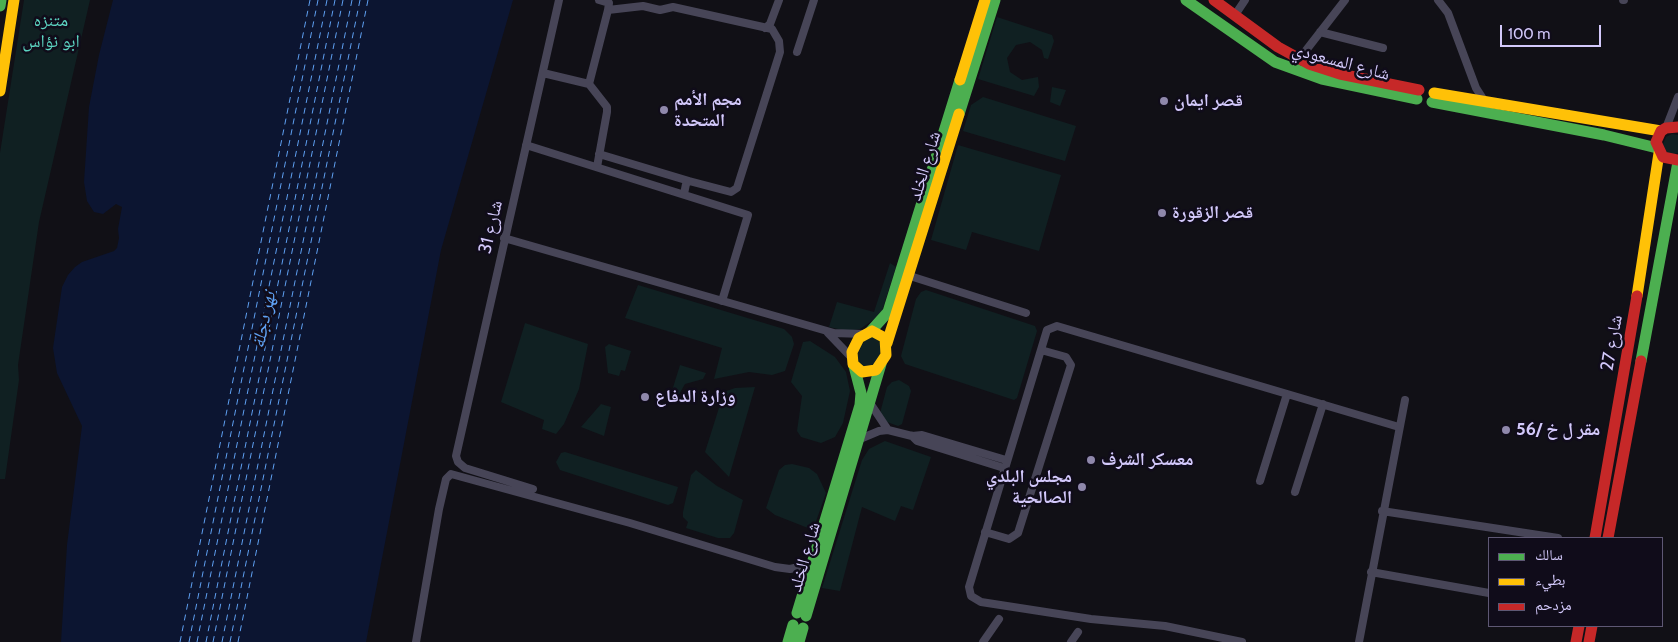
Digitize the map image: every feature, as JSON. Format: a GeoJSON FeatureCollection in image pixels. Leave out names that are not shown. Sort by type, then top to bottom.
{"type":"FeatureCollection","features":[{"type":"Feature","properties":{"kind":"main road"},"geometry":{"type":"LineString","coordinates":[[0,6],[1,0]]}},
{"type":"Feature","properties":{"kind":"main road"},"geometry":{"type":"LineString","coordinates":[[0,91],[14,0]]}},
{"type":"Feature","properties":{"kind":"main road","name":"شارع الخلد"},"geometry":{"type":"LineString","coordinates":[[867,333],[882,322],[888,312],[985,0]]}},
{"type":"Feature","properties":{"kind":"main road","name":"شارع الخلد"},"geometry":{"type":"LineString","coordinates":[[887,343],[910,276],[995,0]]}},
{"type":"Feature","properties":{"kind":"main road","name":"شارع المسعودي"},"geometry":{"type":"LineString","coordinates":[[1186,0],[1275,62],[1296,64],[1340,74],[1418,95]]}},
{"type":"Feature","properties":{"kind":"main road","name":"شارع المسعودي"},"geometry":{"type":"LineString","coordinates":[[1214,0],[1296,64]]}},
{"type":"Feature","properties":{"kind":"main road"},"geometry":{"type":"LineString","coordinates":[[1669,129],[1466,99],[1433,98],[1604,135],[1658,151],[1668,160],[1678,161]]}},
{"type":"Feature","properties":{"kind":"main road","name":"شارع 27"},"geometry":{"type":"LineString","coordinates":[[1608,537],[1607,511],[1611,454],[1647,242],[1658,151],[1656,142],[1669,129]]}},
{"type":"Feature","properties":{"kind":"main road","name":"شارع 27"},"geometry":{"type":"LineString","coordinates":[[1595,537],[1607,511],[1623,455],[1678,161]]}},
{"type":"Feature","properties":{"kind":"main road"},"geometry":{"type":"LineString","coordinates":[[1666,218],[1678,194]]}},
{"type":"Feature","properties":{"kind":"main road"},"geometry":{"type":"LineString","coordinates":[[867,333],[879,333],[887,343],[887,353],[882,364],[874,371],[866,373],[859,371],[853,362],[854,344],[867,333]]}},
{"type":"Feature","properties":{"kind":"main road","name":"شارع الخلد"},"geometry":{"type":"LineString","coordinates":[[853,362],[861,393],[860,405],[840,484],[802,615],[812,564],[840,484],[860,439],[882,364]]}},
{"type":"Feature","properties":{"kind":"main road"},"geometry":{"type":"LineString","coordinates":[[1611,454],[1623,455]]}},
{"type":"Feature","properties":{"kind":"main road"},"geometry":{"type":"LineString","coordinates":[[788,642],[798,627],[799,642]]}},
{"type":"Feature","properties":{"kind":"main road"},"geometry":{"type":"LineString","coordinates":[[1576,642],[1579,627]]}},
{"type":"Feature","properties":{"kind":"main road"},"geometry":{"type":"LineString","coordinates":[[1589,642],[1592,627]]}},
{"type":"Feature","properties":{"kind":"street","name":"شارع 31"},"geometry":{"type":"LineString","coordinates":[[533,489],[465,468],[458,462],[456,452],[559,0]]}},
{"type":"Feature","properties":{"kind":"street"},"geometry":{"type":"LineString","coordinates":[[589,84],[609,2],[599,0]]}},
{"type":"Feature","properties":{"kind":"street"},"geometry":{"type":"LineString","coordinates":[[766,28],[770,24],[779,0]]}},
{"type":"Feature","properties":{"kind":"street"},"geometry":{"type":"LineString","coordinates":[[796,52],[814,0]]}},
{"type":"Feature","properties":{"kind":"street"},"geometry":{"type":"LineString","coordinates":[[1235,15],[1245,0]]}},
{"type":"Feature","properties":{"kind":"street"},"geometry":{"type":"LineString","coordinates":[[1296,64],[1345,0]]}},
{"type":"Feature","properties":{"kind":"street"},"geometry":{"type":"LineString","coordinates":[[1438,0],[1448,13],[1477,92],[1486,103]]}},
{"type":"Feature","properties":{"kind":"street"},"geometry":{"type":"LineString","coordinates":[[599,154],[731,192],[737,188],[780,52],[776,35],[772,29],[673,7],[660,10],[643,6],[608,10]]}},
{"type":"Feature","properties":{"kind":"street"},"geometry":{"type":"LineString","coordinates":[[1320,32],[1383,48]]}},
{"type":"Feature","properties":{"kind":"street"},"geometry":{"type":"LineString","coordinates":[[1457,36],[1456,41],[1470,86],[1466,99]]}},
{"type":"Feature","properties":{"kind":"street"},"geometry":{"type":"LineString","coordinates":[[543,74],[589,84],[607,107],[597,167]]}},
{"type":"Feature","properties":{"kind":"street"},"geometry":{"type":"LineString","coordinates":[[1669,129],[1678,97]]}},
{"type":"Feature","properties":{"kind":"street"},"geometry":{"type":"LineString","coordinates":[[526,145],[748,215],[722,300]]}},
{"type":"Feature","properties":{"kind":"street"},"geometry":{"type":"LineString","coordinates":[[684,194],[686,184],[689,181]]}},
{"type":"Feature","properties":{"kind":"street"},"geometry":{"type":"LineString","coordinates":[[504,238],[839,335],[867,333]]}},
{"type":"Feature","properties":{"kind":"street"},"geometry":{"type":"LineString","coordinates":[[910,276],[1026,313]]}},
{"type":"Feature","properties":{"kind":"street"},"geometry":{"type":"LineString","coordinates":[[1242,642],[1165,626],[1091,619],[977,601],[972,596],[968,587],[1048,330],[1057,326],[1399,427]]}},
{"type":"Feature","properties":{"kind":"street"},"geometry":{"type":"LineString","coordinates":[[822,330],[834,338],[853,362]]}},
{"type":"Feature","properties":{"kind":"street"},"geometry":{"type":"LineString","coordinates":[[985,532],[1008,539],[1018,533],[1071,365],[1066,357],[1041,350]]}},
{"type":"Feature","properties":{"kind":"street"},"geometry":{"type":"LineString","coordinates":[[1260,481],[1287,394]]}},
{"type":"Feature","properties":{"kind":"street"},"geometry":{"type":"LineString","coordinates":[[1358,642],[1405,400]]}},
{"type":"Feature","properties":{"kind":"street"},"geometry":{"type":"LineString","coordinates":[[870,403],[888,430]]}},
{"type":"Feature","properties":{"kind":"street"},"geometry":{"type":"LineString","coordinates":[[1295,492],[1323,404]]}},
{"type":"Feature","properties":{"kind":"street"},"geometry":{"type":"LineString","coordinates":[[860,439],[879,430],[888,430],[912,436],[922,435],[1006,460]]}},
{"type":"Feature","properties":{"kind":"street"},"geometry":{"type":"LineString","coordinates":[[912,436],[917,441],[1004,468]]}},
{"type":"Feature","properties":{"kind":"street"},"geometry":{"type":"LineString","coordinates":[[416,642],[439,509],[446,479],[449,475],[453,474],[630,523],[775,567],[790,569],[812,564]]}},
{"type":"Feature","properties":{"kind":"street"},"geometry":{"type":"LineString","coordinates":[[1382,511],[1551,537]]}},
{"type":"Feature","properties":{"kind":"street"},"geometry":{"type":"LineString","coordinates":[[1371,572],[1488,593]]}},
{"type":"Feature","properties":{"kind":"street"},"geometry":{"type":"LineString","coordinates":[[983,642],[998,619]]}},
{"type":"Feature","properties":{"kind":"street"},"geometry":{"type":"LineString","coordinates":[[1070,642],[1078,632]]}},
{"type":"Feature","properties":{"kind":"green space","name":"متنزه ابو نؤاس"},"geometry":{"type":"Polygon","coordinates":[[[24,0],[90,0],[39,222],[18,365],[19,380],[5,479],[0,479],[0,153],[24,0]]]}},
{"type":"Feature","properties":{"kind":"green space"},"geometry":{"type":"Polygon","coordinates":[[[997,17],[1052,35],[1054,41],[1048,59],[1044,58],[1042,50],[1030,42],[1016,45],[1007,58],[1010,72],[1022,80],[1038,77],[1039,87],[1034,96],[978,79],[997,17]]]}},
{"type":"Feature","properties":{"kind":"green space"},"geometry":{"type":"Polygon","coordinates":[[[1052,87],[1066,90],[1060,106],[1050,102],[1052,87]]]}},
{"type":"Feature","properties":{"kind":"green space"},"geometry":{"type":"Polygon","coordinates":[[[983,97],[1076,126],[1065,161],[963,131],[971,105],[983,97]]]}},
{"type":"Feature","properties":{"kind":"green space"},"geometry":{"type":"Polygon","coordinates":[[[1672,134],[1678,135],[1678,153],[1674,154],[1667,153],[1663,144],[1666,137],[1672,134]]]}},
{"type":"Feature","properties":{"kind":"green space"},"geometry":{"type":"Polygon","coordinates":[[[958,145],[1061,175],[1039,251],[972,232],[966,250],[931,240],[958,145]]]}},
{"type":"Feature","properties":{"kind":"green space"},"geometry":{"type":"Polygon","coordinates":[[[890,263],[896,267],[882,311],[876,318],[860,329],[847,331],[829,327],[837,302],[874,312],[890,263]]]}},
{"type":"Feature","properties":{"kind":"green space"},"geometry":{"type":"Polygon","coordinates":[[[638,285],[784,329],[792,337],[794,344],[785,371],[772,375],[749,372],[714,379],[722,348],[625,318],[638,285]]]}},
{"type":"Feature","properties":{"kind":"green space"},"geometry":{"type":"Polygon","coordinates":[[[926,290],[1035,326],[1037,331],[1017,398],[1014,400],[905,364],[901,356],[916,299],[921,292],[926,290]]]}},
{"type":"Feature","properties":{"kind":"green space"},"geometry":{"type":"Polygon","coordinates":[[[525,323],[588,344],[579,389],[564,424],[556,434],[542,429],[544,420],[501,402],[525,323]]]}},
{"type":"Feature","properties":{"kind":"green space"},"geometry":{"type":"Polygon","coordinates":[[[874,335],[883,342],[878,363],[865,369],[856,361],[860,341],[874,335]]]}},
{"type":"Feature","properties":{"kind":"green space"},"geometry":{"type":"Polygon","coordinates":[[[810,341],[835,357],[846,372],[850,391],[843,423],[835,437],[821,443],[801,437],[797,431],[802,396],[791,382],[803,342],[810,341]]]}},
{"type":"Feature","properties":{"kind":"green space"},"geometry":{"type":"Polygon","coordinates":[[[609,344],[631,351],[625,371],[621,370],[619,376],[608,373],[605,347],[609,344]]]}},
{"type":"Feature","properties":{"kind":"green space"},"geometry":{"type":"Polygon","coordinates":[[[680,365],[706,373],[703,379],[685,384],[678,396],[671,394],[680,365]]]}},
{"type":"Feature","properties":{"kind":"green space"},"geometry":{"type":"Polygon","coordinates":[[[899,380],[909,386],[911,391],[902,424],[898,426],[887,422],[880,413],[887,387],[892,382],[899,380]]]}},
{"type":"Feature","properties":{"kind":"green space"},"geometry":{"type":"Polygon","coordinates":[[[755,387],[729,477],[705,452],[724,392],[735,388],[755,387]]]}},
{"type":"Feature","properties":{"kind":"green space"},"geometry":{"type":"Polygon","coordinates":[[[601,404],[611,407],[604,436],[581,427],[601,404]]]}},
{"type":"Feature","properties":{"kind":"green space"},"geometry":{"type":"Polygon","coordinates":[[[885,441],[931,457],[913,510],[901,506],[895,521],[862,507],[840,591],[822,588],[862,460],[869,449],[885,441]]]}},
{"type":"Feature","properties":{"kind":"green space"},"geometry":{"type":"Polygon","coordinates":[[[565,452],[678,487],[673,503],[668,505],[560,470],[556,462],[561,453],[565,452]]]}},
{"type":"Feature","properties":{"kind":"green space"},"geometry":{"type":"Polygon","coordinates":[[[792,464],[809,468],[817,474],[826,493],[813,530],[775,515],[766,508],[779,470],[785,465],[792,464]]]}},
{"type":"Feature","properties":{"kind":"green space"},"geometry":{"type":"Polygon","coordinates":[[[696,470],[717,486],[743,500],[734,533],[730,538],[718,538],[686,528],[688,522],[683,517],[683,512],[691,475],[696,470]]]}},
{"type":"Feature","properties":{"kind":"water","name":"نهر دجلة"},"geometry":{"type":"Polygon","coordinates":[[[113,0],[513,0],[441,250],[366,642],[61,642],[67,545],[82,426],[57,373],[53,348],[62,287],[68,275],[82,262],[114,251],[117,248],[119,238],[118,229],[122,207],[116,204],[103,214],[94,212],[87,201],[84,182],[89,107],[99,55],[113,0]]]}},
{"type":"Feature","properties":{"kind":"ferry route"},"geometry":{"type":"LineString","coordinates":[[180,642],[310,0]]}},
{"type":"Feature","properties":{"kind":"ferry route"},"geometry":{"type":"LineString","coordinates":[[189,642],[318,0]]}},
{"type":"Feature","properties":{"kind":"ferry route"},"geometry":{"type":"LineString","coordinates":[[197,642],[327,0]]}},
{"type":"Feature","properties":{"kind":"ferry route"},"geometry":{"type":"LineString","coordinates":[[206,642],[335,0]]}},
{"type":"Feature","properties":{"kind":"ferry route"},"geometry":{"type":"LineString","coordinates":[[213,642],[343,0]]}},
{"type":"Feature","properties":{"kind":"ferry route"},"geometry":{"type":"LineString","coordinates":[[222,642],[352,0]]}},
{"type":"Feature","properties":{"kind":"ferry route"},"geometry":{"type":"LineString","coordinates":[[230,642],[360,0]]}},
{"type":"Feature","properties":{"kind":"ferry route"},"geometry":{"type":"LineString","coordinates":[[238,642],[368,0]]}},
{"type":"Feature","properties":{"kind":"traffic: fast"},"geometry":{"type":"LineString","coordinates":[[0,6],[1,0]]}},
{"type":"Feature","properties":{"kind":"traffic: fast"},"geometry":{"type":"LineString","coordinates":[[959,114],[995,0]]}},
{"type":"Feature","properties":{"kind":"traffic: fast"},"geometry":{"type":"LineString","coordinates":[[1186,0],[1275,62],[1322,79],[1417,99]]}},
{"type":"Feature","properties":{"kind":"traffic: fast"},"geometry":{"type":"LineString","coordinates":[[870,332],[888,312],[960,80]]}},
{"type":"Feature","properties":{"kind":"traffic: fast"},"geometry":{"type":"LineString","coordinates":[[1432,102],[1604,135],[1657,148]]}},
{"type":"Feature","properties":{"kind":"traffic: fast"},"geometry":{"type":"LineString","coordinates":[[1641,361],[1678,162]]}},
{"type":"Feature","properties":{"kind":"traffic: fast"},"geometry":{"type":"LineString","coordinates":[[806,616],[881,364]]}},
{"type":"Feature","properties":{"kind":"traffic: fast"},"geometry":{"type":"LineString","coordinates":[[797,613],[860,405],[861,393],[854,366]]}},
{"type":"Feature","properties":{"kind":"traffic: fast"},"geometry":{"type":"LineString","coordinates":[[788,642],[793,625]]}},
{"type":"Feature","properties":{"kind":"traffic: fast"},"geometry":{"type":"LineString","coordinates":[[799,642],[803,628]]}},
{"type":"Feature","properties":{"kind":"traffic: slow"},"geometry":{"type":"LineString","coordinates":[[0,91],[14,0]]}},
{"type":"Feature","properties":{"kind":"traffic: slow"},"geometry":{"type":"LineString","coordinates":[[960,80],[985,0]]}},
{"type":"Feature","properties":{"kind":"traffic: slow"},"geometry":{"type":"LineString","coordinates":[[1434,93],[1661,131]]}},
{"type":"Feature","properties":{"kind":"traffic: slow"},"geometry":{"type":"LineString","coordinates":[[887,343],[959,114]]}},
{"type":"Feature","properties":{"kind":"traffic: slow"},"geometry":{"type":"LineString","coordinates":[[1637,296],[1659,153]]}},
{"type":"Feature","properties":{"kind":"traffic: slow"},"geometry":{"type":"LineString","coordinates":[[872,331],[885,338],[886,355],[876,370],[862,372],[853,364],[852,352],[859,338],[872,331]]}},
{"type":"Feature","properties":{"kind":"traffic: jam"},"geometry":{"type":"LineString","coordinates":[[1214,0],[1278,47],[1309,64],[1340,74],[1419,90]]}},
{"type":"Feature","properties":{"kind":"traffic: jam"},"geometry":{"type":"LineString","coordinates":[[1678,127],[1666,128],[1661,131],[1656,142],[1663,157],[1678,160]]}},
{"type":"Feature","properties":{"kind":"traffic: jam"},"geometry":{"type":"LineString","coordinates":[[1595,537],[1637,296]]}},
{"type":"Feature","properties":{"kind":"traffic: jam"},"geometry":{"type":"LineString","coordinates":[[1608,537],[1641,361]]}},
{"type":"Feature","properties":{"kind":"traffic: jam"},"geometry":{"type":"LineString","coordinates":[[1576,642],[1579,627]]}},
{"type":"Feature","properties":{"kind":"traffic: jam"},"geometry":{"type":"LineString","coordinates":[[1589,642],[1592,627]]}},
{"type":"Feature","properties":{"kind":"place","name":"قصر ايمان"},"geometry":{"type":"Point","coordinates":[1164,101]}},
{"type":"Feature","properties":{"kind":"place","name":"مجم الأمم المتحدة"},"geometry":{"type":"Point","coordinates":[664,110]}},
{"type":"Feature","properties":{"kind":"place","name":"قصر الزقورة"},"geometry":{"type":"Point","coordinates":[1162,213]}},
{"type":"Feature","properties":{"kind":"place","name":"وزارة الدفاع"},"geometry":{"type":"Point","coordinates":[645,397]}},
{"type":"Feature","properties":{"kind":"place","name":"مقر ل خ /56"},"geometry":{"type":"Point","coordinates":[1506,430]}},
{"type":"Feature","properties":{"kind":"place","name":"معسكر الشرف"},"geometry":{"type":"Point","coordinates":[1091,460]}},
{"type":"Feature","properties":{"kind":"place","name":"مجلس البلدي الصالحية"},"geometry":{"type":"Point","coordinates":[1082,487]}}]}
